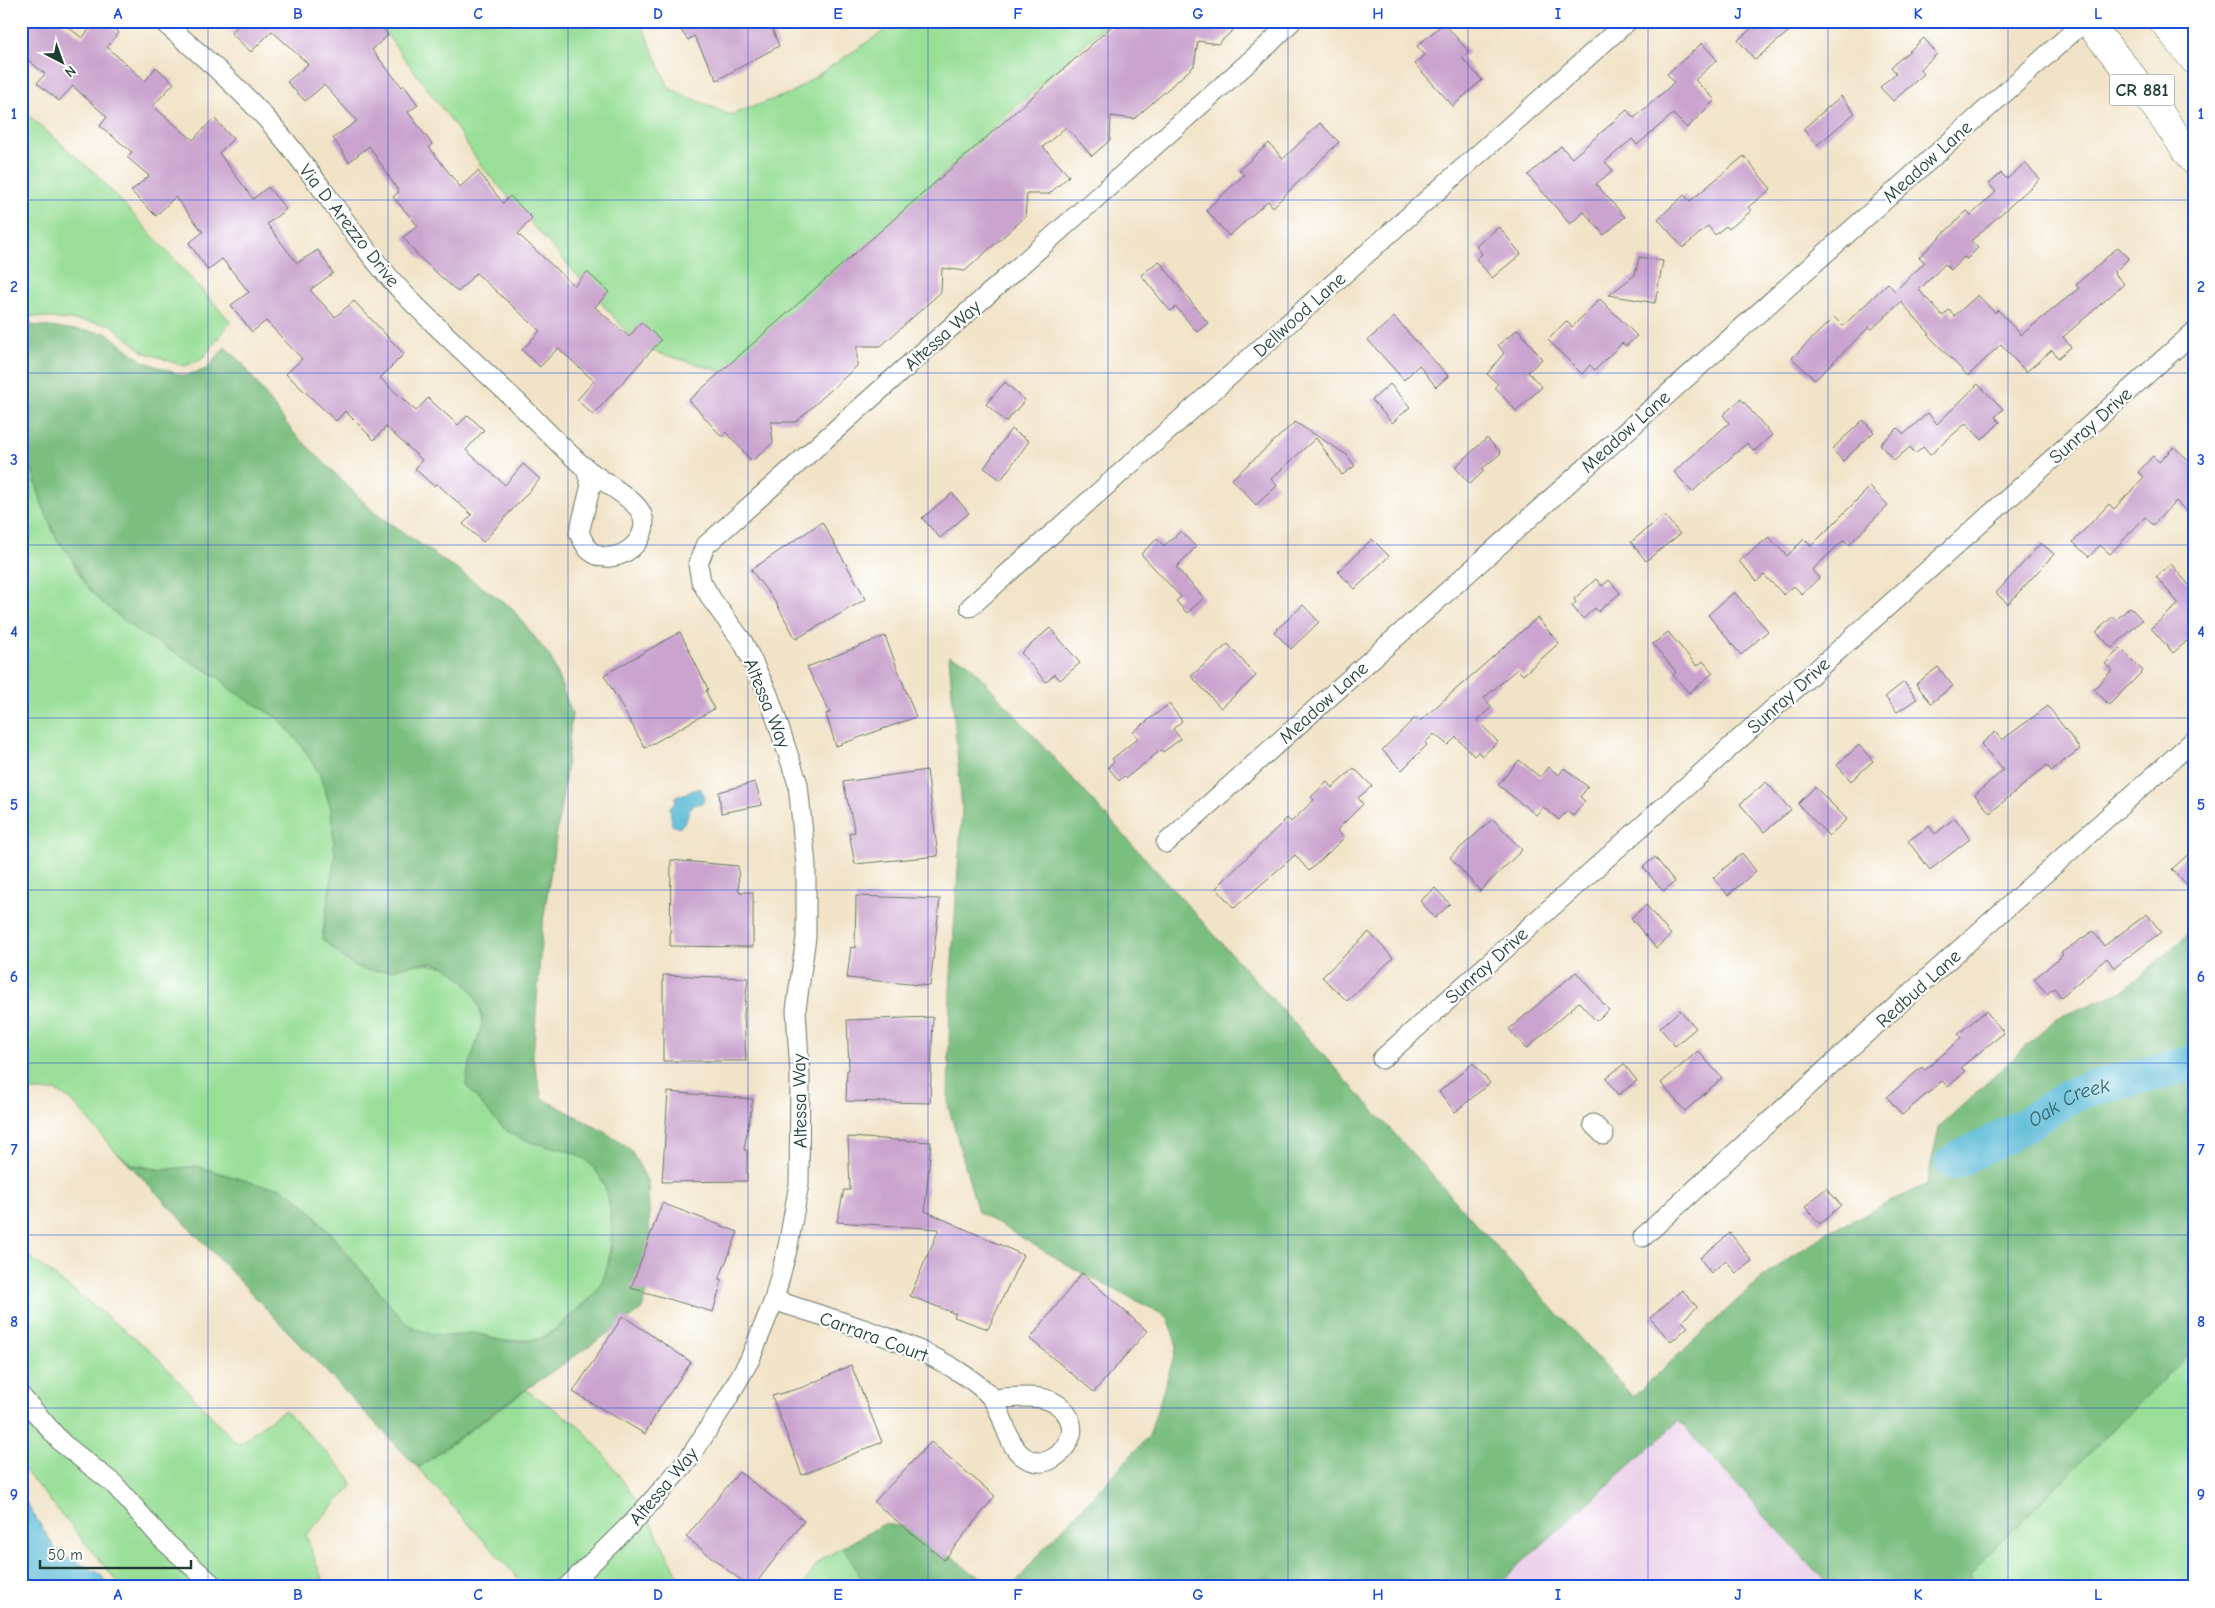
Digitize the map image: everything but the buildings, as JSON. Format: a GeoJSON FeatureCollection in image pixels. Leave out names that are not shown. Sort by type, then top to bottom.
{"type":"FeatureCollection","features":[{"type":"Feature","properties":{"kind":"main road","name":"CR 881"},"geometry":{"type":"LineString","coordinates":[[2086,21],[2144,91],[2194,162]]}},
{"type":"Feature","properties":{"kind":"main road","name":"CR 881"},"geometry":{"type":"LineString","coordinates":[[2164,21],[2194,60]]}},
{"type":"Feature","properties":{"kind":"street","name":"Via D Arezzo Drive"},"geometry":{"type":"LineString","coordinates":[[162,21],[235,86],[282,137],[332,203],[350,231],[404,294],[585,467],[638,508],[643,518],[644,530],[637,542],[627,553],[609,558],[590,551],[579,533],[591,485],[585,467]]}},
{"type":"Feature","properties":{"kind":"street","name":"Altessa Way"},"geometry":{"type":"LineString","coordinates":[[566,1587],[636,1518],[688,1460],[750,1360],[774,1300],[788,1246],[800,1184],[800,1076],[796,1010],[806,937],[806,865],[798,784],[768,694],[748,651],[701,581],[698,564],[705,546],[1268,45],[1292,21]]}},
{"type":"Feature","properties":{"kind":"street","name":"Dellwood Lane"},"geometry":{"type":"LineString","coordinates":[[970,607],[1628,21]]}},
{"type":"Feature","properties":{"kind":"street","name":"Meadow Lane"},"geometry":{"type":"LineString","coordinates":[[1166,843],[2086,21]]}},
{"type":"Feature","properties":{"kind":"street","name":"Sunray Drive"},"geometry":{"type":"LineString","coordinates":[[1382,1059],[2194,332]]}},
{"type":"Feature","properties":{"kind":"street","name":"Redbud Lane"},"geometry":{"type":"LineString","coordinates":[[1643,1237],[2194,740]]}},
{"type":"Feature","properties":{"kind":"street","name":"Carrara Court"},"geometry":{"type":"LineString","coordinates":[[774,1300],[918,1349],[964,1375],[993,1399]]}},
{"type":"Feature","properties":{"kind":"street"},"geometry":{"type":"LineString","coordinates":[[21,1396],[62,1444],[114,1484],[162,1539],[215,1587]]}},
{"type":"Feature","properties":{"kind":"shaded area"},"geometry":{"type":"Polygon","coordinates":[[[1679,1421],[1830,1587],[1495,1587],[1679,1421]]]}},
{"type":"Feature","properties":{"kind":"green space"},"geometry":{"type":"Polygon","coordinates":[[[372,21],[640,21],[669,88],[730,115],[791,93],[899,21],[1110,21],[728,373],[641,348],[482,167],[453,123],[390,39],[372,21]]]}},
{"type":"Feature","properties":{"kind":"green space"},"geometry":{"type":"Polygon","coordinates":[[[21,109],[98,176],[231,322],[201,360],[184,366],[144,352],[110,324],[21,315],[21,109]]]}},
{"type":"Feature","properties":{"kind":"green space"},"geometry":{"type":"Polygon","coordinates":[[[21,324],[107,333],[142,361],[184,376],[207,369],[225,347],[242,363],[292,431],[375,513],[511,607],[551,658],[572,714],[565,779],[542,928],[533,1058],[542,1098],[603,1131],[630,1149],[648,1182],[651,1270],[642,1310],[499,1408],[418,1468],[121,1156],[131,1164],[146,1168],[162,1170],[196,1166],[263,1186],[279,1187],[307,1207],[405,1323],[435,1334],[455,1336],[474,1333],[503,1341],[530,1340],[546,1336],[594,1295],[607,1270],[612,1238],[612,1221],[606,1191],[593,1167],[583,1158],[562,1149],[538,1144],[513,1135],[494,1119],[466,1085],[467,1074],[481,1027],[482,1017],[472,992],[453,972],[429,963],[380,971],[366,970],[348,962],[322,939],[335,856],[331,808],[319,773],[301,745],[279,719],[231,690],[220,678],[137,631],[97,598],[86,585],[70,555],[57,540],[43,507],[32,469],[21,452],[21,324]]]}},
{"type":"Feature","properties":{"kind":"green space"},"geometry":{"type":"Polygon","coordinates":[[[21,452],[32,469],[43,507],[57,540],[70,555],[77,571],[97,598],[137,631],[220,678],[231,690],[279,719],[301,745],[319,773],[331,808],[335,856],[322,939],[349,960],[396,968],[414,963],[448,967],[472,990],[479,1007],[482,1023],[546,1147],[562,1147],[579,1155],[593,1165],[602,1180],[608,1196],[612,1230],[608,1264],[603,1279],[594,1295],[554,1330],[539,1339],[504,1341],[470,1333],[454,1336],[420,1331],[405,1323],[341,1245],[307,1207],[294,1196],[278,1187],[263,1186],[196,1166],[162,1170],[131,1164],[117,1153],[71,1100],[56,1091],[21,1091],[21,452]]]}},
{"type":"Feature","properties":{"kind":"green space"},"geometry":{"type":"Polygon","coordinates":[[[949,656],[967,662],[1633,1397],[1760,1279],[1828,1232],[1927,1184],[1939,1127],[2057,1018],[2123,991],[2194,929],[2194,1348],[1970,1574],[1975,1587],[1830,1587],[1679,1421],[1495,1587],[1013,1587],[1039,1554],[1149,1436],[1177,1347],[1168,1317],[1080,1272],[978,1212],[948,1105],[950,991],[962,810],[949,656]]]}},
{"type":"Feature","properties":{"kind":"green space"},"geometry":{"type":"Polygon","coordinates":[[[21,1250],[151,1351],[237,1444],[245,1441],[253,1432],[285,1410],[349,1476],[352,1486],[306,1535],[325,1587],[122,1587],[21,1466],[21,1250]]]}},
{"type":"Feature","properties":{"kind":"green space"},"geometry":{"type":"Polygon","coordinates":[[[2194,1348],[2194,1587],[1975,1587],[1970,1574],[2194,1348]]]}},
{"type":"Feature","properties":{"kind":"green space"},"geometry":{"type":"Polygon","coordinates":[[[526,1390],[578,1425],[602,1452],[646,1514],[677,1573],[687,1587],[526,1587],[418,1468],[526,1390]]]}},
{"type":"Feature","properties":{"kind":"green space"},"geometry":{"type":"Polygon","coordinates":[[[884,1524],[921,1529],[970,1572],[1005,1587],[867,1587],[843,1547],[884,1524]]]}},
{"type":"Feature","properties":{"kind":"green space"},"geometry":{"type":"Polygon","coordinates":[[[843,1547],[867,1587],[802,1587],[820,1560],[843,1547]]]}},
{"type":"Feature","properties":{"kind":"water"},"geometry":{"type":"Polygon","coordinates":[[[700,788],[705,797],[702,803],[691,806],[685,822],[679,828],[672,825],[670,807],[676,801],[675,797],[700,788]]]}},
{"type":"Feature","properties":{"kind":"water"},"geometry":{"type":"Polygon","coordinates":[[[21,1494],[58,1553],[99,1573],[110,1587],[21,1587],[21,1494]]]}},
{"type":"Feature","properties":{"kind":"waterway","name":"Oak Creek"},"geometry":{"type":"LineString","coordinates":[[1953,1162],[2011,1133],[2078,1092],[2194,1063]]}}]}
